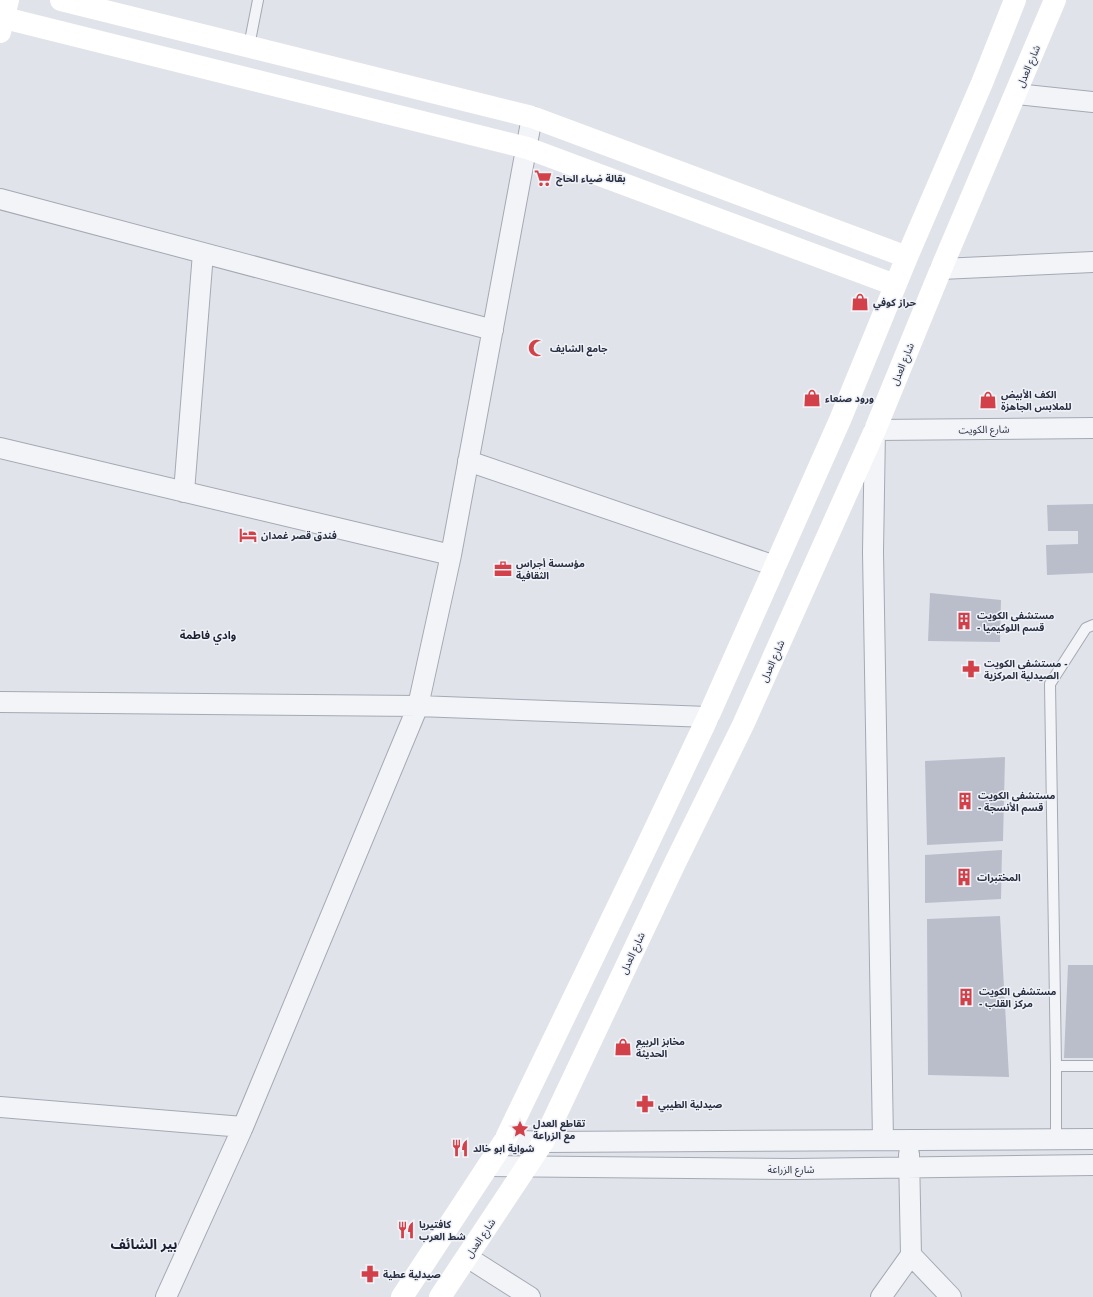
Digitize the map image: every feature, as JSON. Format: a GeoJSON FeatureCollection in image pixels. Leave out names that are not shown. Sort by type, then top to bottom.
{"type":"FeatureCollection","features":[{"type":"Feature","properties":{"kind":"street"},"geometry":{"type":"LineString","coordinates":[[61,0],[532,117],[907,257]]}},
{"type":"Feature","properties":{"kind":"street"},"geometry":{"type":"LineString","coordinates":[[402,1297],[505,1140],[641,859],[708,717],[840,420],[907,257],[982,83],[1015,0]]}},
{"type":"Feature","properties":{"kind":"street","name":"شارع العدل"},"geometry":{"type":"LineString","coordinates":[[440,1297],[528,1167],[543,1142],[675,863],[743,725],[875,430],[941,269],[1055,0]]}},
{"type":"Feature","properties":{"kind":"street"},"geometry":{"type":"LineString","coordinates":[[3,17],[527,148],[895,286]]}},
{"type":"Feature","properties":{"kind":"street"},"geometry":{"type":"LineString","coordinates":[[1016,94],[1093,102]]}},
{"type":"Feature","properties":{"kind":"street"},"geometry":{"type":"LineString","coordinates":[[166,1297],[243,1127],[418,706],[451,555],[532,117]]}},
{"type":"Feature","properties":{"kind":"street"},"geometry":{"type":"LineString","coordinates":[[0,199],[493,330]]}},
{"type":"Feature","properties":{"kind":"street"},"geometry":{"type":"LineString","coordinates":[[184,492],[203,253]]}},
{"type":"Feature","properties":{"kind":"street"},"geometry":{"type":"LineString","coordinates":[[941,269],[1093,262]]}},
{"type":"Feature","properties":{"kind":"street","name":"شارع الكويت"},"geometry":{"type":"LineString","coordinates":[[875,430],[1093,428]]}},
{"type":"Feature","properties":{"kind":"street"},"geometry":{"type":"LineString","coordinates":[[875,430],[873,552],[883,1140]]}},
{"type":"Feature","properties":{"kind":"street"},"geometry":{"type":"LineString","coordinates":[[0,448],[451,555]]}},
{"type":"Feature","properties":{"kind":"street"},"geometry":{"type":"LineString","coordinates":[[468,461],[776,566]]}},
{"type":"Feature","properties":{"kind":"street"},"geometry":{"type":"LineString","coordinates":[[0,702],[418,706],[708,717]]}},
{"type":"Feature","properties":{"kind":"street"},"geometry":{"type":"LineString","coordinates":[[0,1107],[243,1127]]}},
{"type":"Feature","properties":{"kind":"street"},"geometry":{"type":"LineString","coordinates":[[505,1140],[543,1142],[1093,1139]]}},
{"type":"Feature","properties":{"kind":"street"},"geometry":{"type":"LineString","coordinates":[[881,1297],[911,1255],[909,1140]]}},
{"type":"Feature","properties":{"kind":"street","name":"شارع الزراعة"},"geometry":{"type":"LineString","coordinates":[[488,1166],[794,1169],[1093,1165]]}},
{"type":"Feature","properties":{"kind":"street"},"geometry":{"type":"LineString","coordinates":[[911,1255],[951,1297]]}},
{"type":"Feature","properties":{"kind":"street"},"geometry":{"type":"LineString","coordinates":[[467,1257],[530,1297]]}},
{"type":"Feature","properties":{"kind":"lane"},"geometry":{"type":"LineString","coordinates":[[249,46],[258,0]]}},
{"type":"Feature","properties":{"kind":"lane"},"geometry":{"type":"LineString","coordinates":[[1056,1139],[1050,684],[1086,628],[1093,625]]}},
{"type":"Feature","properties":{"kind":"lane"},"geometry":{"type":"LineString","coordinates":[[1056,1066],[1093,1066]]}},
{"type":"Feature","properties":{"kind":"building"},"geometry":{"type":"Polygon","coordinates":[[[1093,504],[1093,573],[1047,575],[1046,545],[1078,544],[1078,531],[1048,531],[1047,505],[1093,504]]]}},
{"type":"Feature","properties":{"kind":"building","name":"مستشفى الكويت - قسم اللوكيميا"},"geometry":{"type":"Polygon","coordinates":[[[930,593],[1001,600],[1000,642],[928,641],[930,593]]]}},
{"type":"Feature","properties":{"kind":"building","name":"مستشفى الكويت - قسم الأنسجة"},"geometry":{"type":"Polygon","coordinates":[[[1005,757],[1003,841],[927,845],[925,761],[1005,757]]]}},
{"type":"Feature","properties":{"kind":"building","name":"المختبرات"},"geometry":{"type":"Polygon","coordinates":[[[1002,850],[1001,899],[925,903],[925,855],[1002,850]]]}},
{"type":"Feature","properties":{"kind":"building","name":"مستشفى الكويت - مركز القلب"},"geometry":{"type":"Polygon","coordinates":[[[1000,916],[1009,1077],[928,1075],[927,919],[1000,916]]]}},
{"type":"Feature","properties":{"kind":"building"},"geometry":{"type":"Polygon","coordinates":[[[1068,965],[1093,965],[1093,1058],[1064,1058],[1068,965]]]}},
{"type":"Feature","properties":{"kind":"place","name":"بقالة ضياء الحاج"},"geometry":{"type":"Point","coordinates":[543,178]}},
{"type":"Feature","properties":{"kind":"place","name":"حراز كوفي"},"geometry":{"type":"Point","coordinates":[860,302]}},
{"type":"Feature","properties":{"kind":"place","name":"جامع الشايف"},"geometry":{"type":"Point","coordinates":[537,348]}},
{"type":"Feature","properties":{"kind":"place","name":"ورود صنعاء"},"geometry":{"type":"Point","coordinates":[812,398]}},
{"type":"Feature","properties":{"kind":"place","name":"الكف الأبيض للملابس الجاهزة"},"geometry":{"type":"Point","coordinates":[988,400]}},
{"type":"Feature","properties":{"kind":"place","name":"فندق قصر غمدان"},"geometry":{"type":"Point","coordinates":[248,535]}},
{"type":"Feature","properties":{"kind":"place","name":"مؤسسة أجراس الثقافية"},"geometry":{"type":"Point","coordinates":[503,569]}},
{"type":"Feature","properties":{"kind":"place","name":"مستشفى الكويت - قسم اللوكيميا"},"geometry":{"type":"Point","coordinates":[964,621]}},
{"type":"Feature","properties":{"kind":"place","name":"مستشفى الكويت - الصيدلية المركزية"},"geometry":{"type":"Point","coordinates":[971,669]}},
{"type":"Feature","properties":{"kind":"place","name":"مستشفى الكويت - قسم الأنسجة"},"geometry":{"type":"Point","coordinates":[965,801]}},
{"type":"Feature","properties":{"kind":"place","name":"المختبرات"},"geometry":{"type":"Point","coordinates":[964,877]}},
{"type":"Feature","properties":{"kind":"place","name":"مستشفى الكويت - مركز القلب"},"geometry":{"type":"Point","coordinates":[966,997]}},
{"type":"Feature","properties":{"kind":"place","name":"مخابز الربيع الحديثة"},"geometry":{"type":"Point","coordinates":[623,1047]}},
{"type":"Feature","properties":{"kind":"place","name":"صيدلية الطيبي"},"geometry":{"type":"Point","coordinates":[645,1104]}},
{"type":"Feature","properties":{"kind":"place","name":"تقاطع العدل مع الزراعة"},"geometry":{"type":"Point","coordinates":[520,1129]}},
{"type":"Feature","properties":{"kind":"place","name":"شواية ابو خالد"},"geometry":{"type":"Point","coordinates":[460,1148]}},
{"type":"Feature","properties":{"kind":"place","name":"كافتيريا شط العرب"},"geometry":{"type":"Point","coordinates":[406,1230]}},
{"type":"Feature","properties":{"kind":"place","name":"صيدلية عطية"},"geometry":{"type":"Point","coordinates":[370,1274]}},
{"type":"Feature","properties":{"kind":"district","name":"وادي فاطمة"},"geometry":{"type":"Point","coordinates":[208,635]}},
{"type":"Feature","properties":{"kind":"district","name":"بير الشائف"},"geometry":{"type":"Point","coordinates":[144,1244]}}]}
